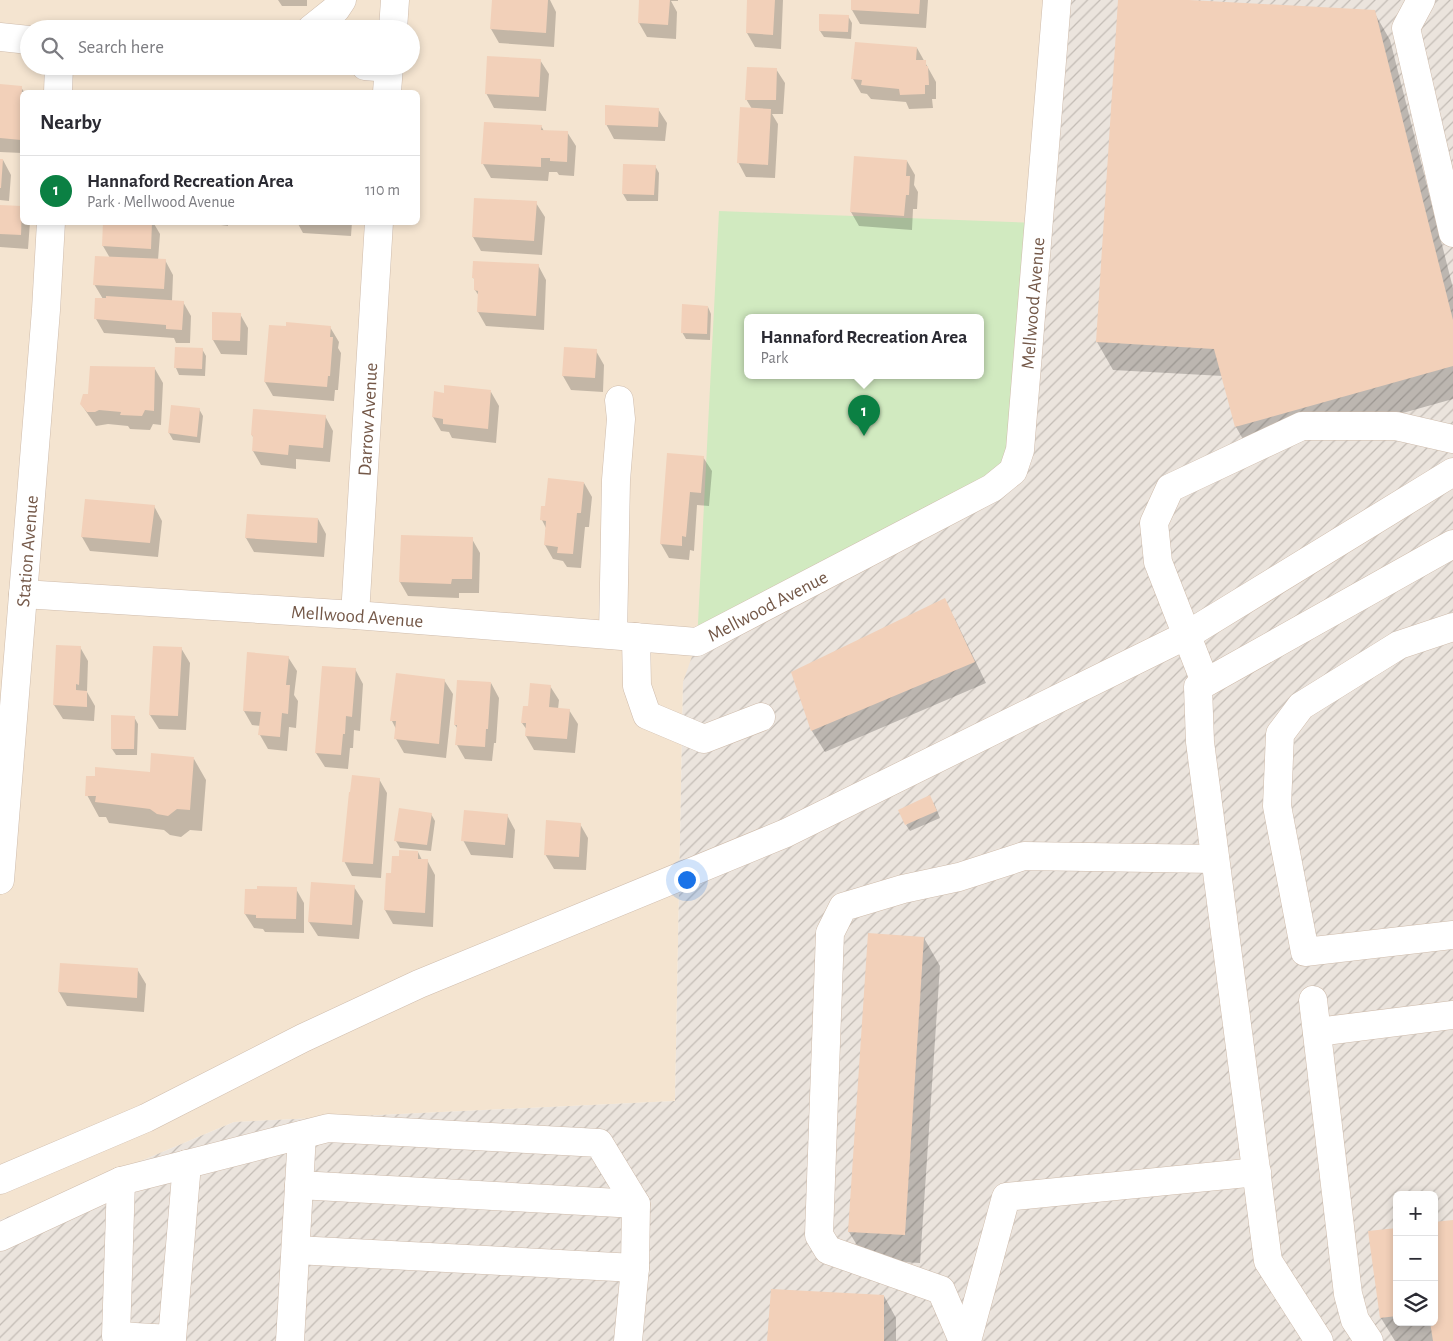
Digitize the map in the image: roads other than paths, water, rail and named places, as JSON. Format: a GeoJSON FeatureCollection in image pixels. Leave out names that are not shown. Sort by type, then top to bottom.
{"type":"FeatureCollection","features":[{"type":"Feature","properties":{"kind":"street"},"geometry":{"type":"LineString","coordinates":[[323,20],[336,10],[342,0]]}},
{"type":"Feature","properties":{"kind":"street"},"geometry":{"type":"LineString","coordinates":[[393,20],[395,0]]}},
{"type":"Feature","properties":{"kind":"street","name":"Mellwood Avenue"},"geometry":{"type":"LineString","coordinates":[[23,594],[355,615],[697,642],[992,488],[1013,471],[1020,450],[1058,0]]}},
{"type":"Feature","properties":{"kind":"street"},"geometry":{"type":"LineString","coordinates":[[1422,0],[1406,28],[1453,233]]}},
{"type":"Feature","properties":{"kind":"street"},"geometry":{"type":"LineString","coordinates":[[0,37],[20,39]]}},
{"type":"Feature","properties":{"kind":"street"},"geometry":{"type":"LineString","coordinates":[[58,90],[59,75]]}},
{"type":"Feature","properties":{"kind":"street","name":"Station Avenue"},"geometry":{"type":"LineString","coordinates":[[0,880],[46,310],[51,225]]}},
{"type":"Feature","properties":{"kind":"street","name":"Darrow Avenue"},"geometry":{"type":"LineString","coordinates":[[355,615],[379,225]]}},
{"type":"Feature","properties":{"kind":"street"},"geometry":{"type":"LineString","coordinates":[[619,400],[621,419],[616,480],[625,636],[637,686],[647,715],[704,739],[761,717]]}},
{"type":"Feature","properties":{"kind":"street"},"geometry":{"type":"LineString","coordinates":[[1205,682],[1158,562],[1154,524],[1170,488],[1302,426],[1396,426],[1453,439]]}},
{"type":"Feature","properties":{"kind":"street"},"geometry":{"type":"LineString","coordinates":[[0,1180],[146,1118],[303,1038],[419,984],[786,833],[1187,635],[1453,472]]}},
{"type":"Feature","properties":{"kind":"street"},"geometry":{"type":"LineString","coordinates":[[1319,1341],[1268,1261],[1200,742],[1198,686],[1453,544]]}},
{"type":"Feature","properties":{"kind":"street"},"geometry":{"type":"LineString","coordinates":[[1453,627],[1399,645],[1301,706],[1280,734],[1277,806],[1305,952],[1453,935]]}},
{"type":"Feature","properties":{"kind":"street"},"geometry":{"type":"LineString","coordinates":[[962,1341],[941,1290],[828,1250],[819,1236],[830,933],[843,907],[959,877],[1024,856],[1215,858]]}},
{"type":"Feature","properties":{"kind":"street"},"geometry":{"type":"LineString","coordinates":[[1313,1000],[1348,1294],[1355,1320],[1369,1341]]}},
{"type":"Feature","properties":{"kind":"street"},"geometry":{"type":"LineString","coordinates":[[1317,1032],[1453,1015]]}},
{"type":"Feature","properties":{"kind":"street"},"geometry":{"type":"LineString","coordinates":[[0,1237],[121,1181],[328,1128],[599,1143],[636,1204],[634,1268],[628,1341]]}},
{"type":"Feature","properties":{"kind":"street"},"geometry":{"type":"LineString","coordinates":[[290,1341],[302,1135]]}},
{"type":"Feature","properties":{"kind":"street"},"geometry":{"type":"LineString","coordinates":[[121,1181],[116,1336],[172,1339],[187,1164]]}},
{"type":"Feature","properties":{"kind":"street"},"geometry":{"type":"LineString","coordinates":[[968,1341],[1006,1197],[1257,1172]]}},
{"type":"Feature","properties":{"kind":"street"},"geometry":{"type":"LineString","coordinates":[[299,1185],[636,1204]]}},
{"type":"Feature","properties":{"kind":"street"},"geometry":{"type":"LineString","coordinates":[[296,1250],[634,1268]]}},
{"type":"Feature","properties":{"kind":"place","name":"Hannaford Recreation Area"},"geometry":{"type":"Point","coordinates":[864,436]}}]}
